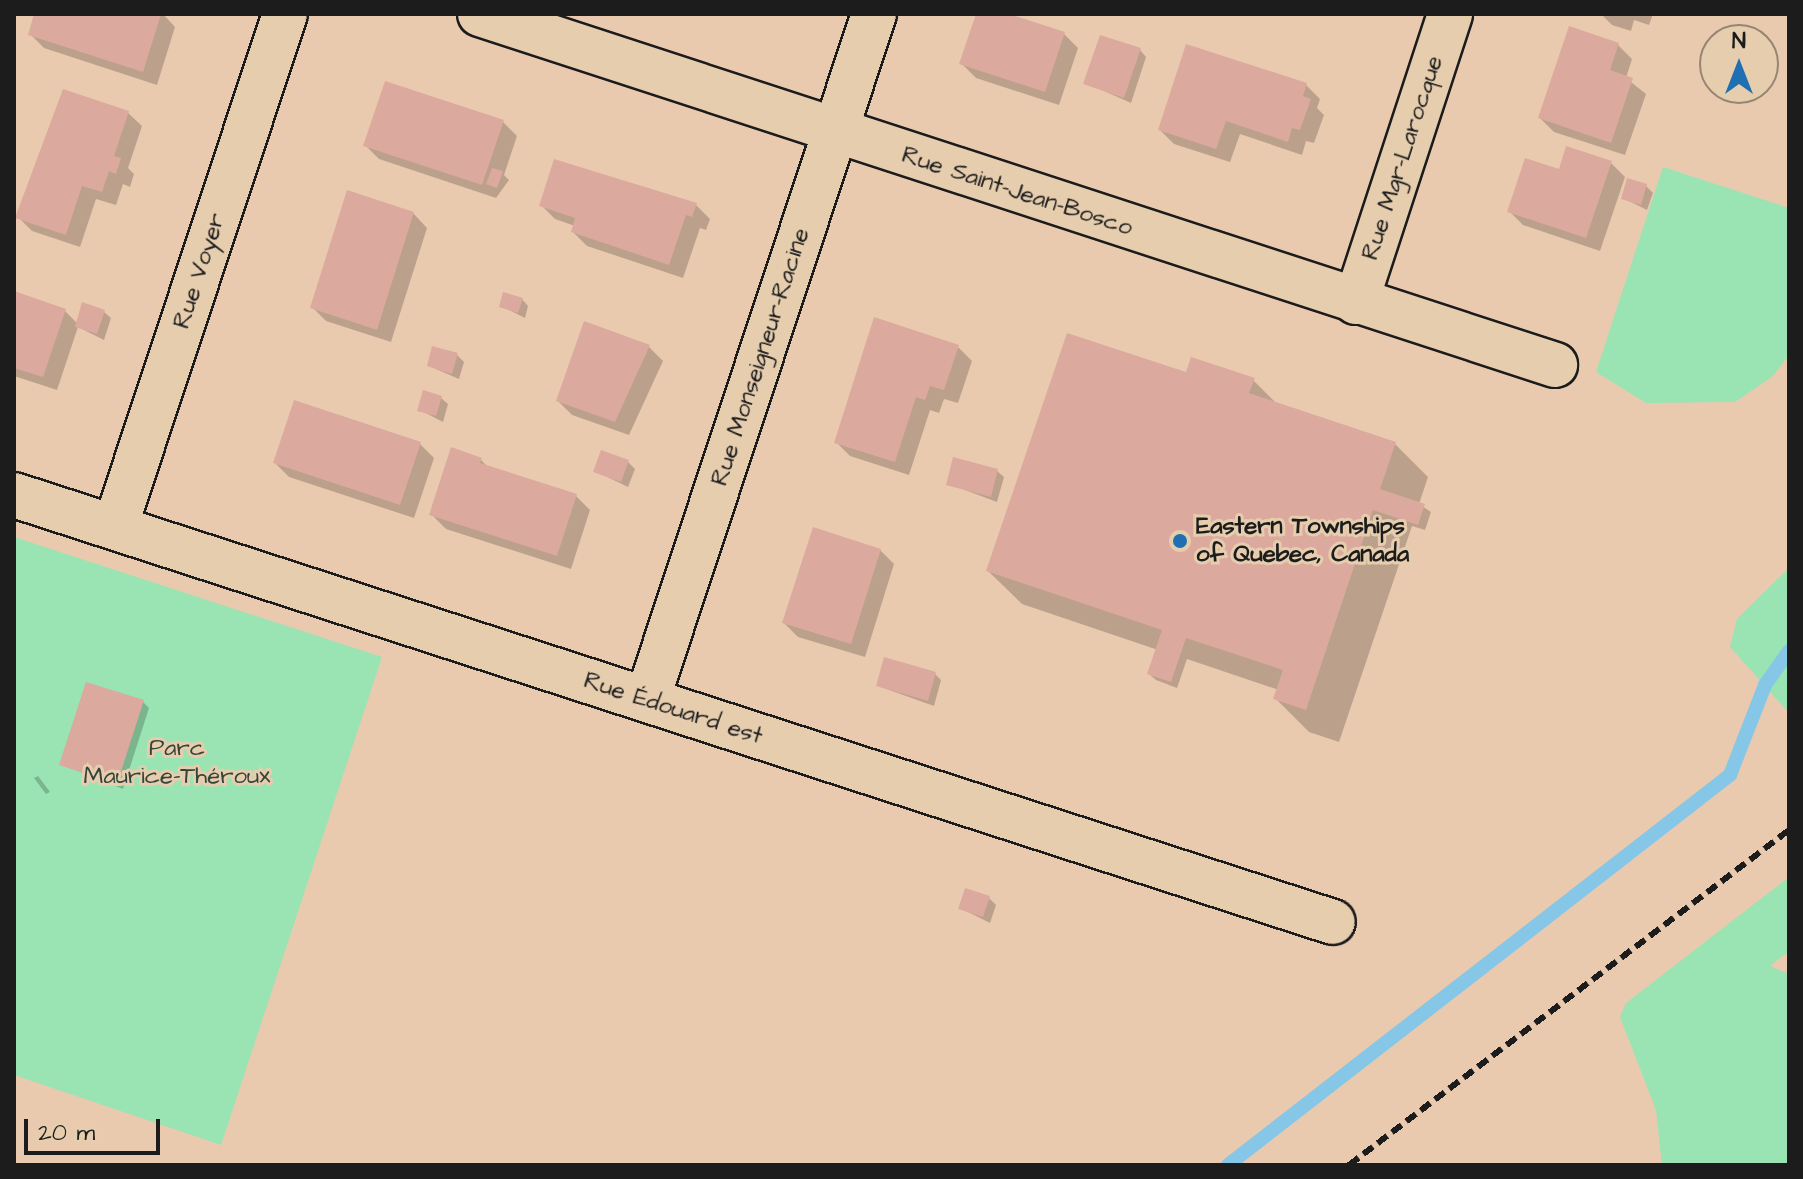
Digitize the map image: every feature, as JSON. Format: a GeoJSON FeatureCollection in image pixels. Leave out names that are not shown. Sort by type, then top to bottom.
{"type":"FeatureCollection","features":[{"type":"Feature","properties":{"kind":"street","name":"Rue Voyer"},"geometry":{"type":"LineString","coordinates":[[115,527],[285,14]]}},
{"type":"Feature","properties":{"kind":"street","name":"Rue Saint-Jean-Bosco"},"geometry":{"type":"LineString","coordinates":[[480,14],[835,133],[1555,365]]}},
{"type":"Feature","properties":{"kind":"street","name":"Rue Monseigneur-Racine"},"geometry":{"type":"LineString","coordinates":[[647,700],[874,14]]}},
{"type":"Feature","properties":{"kind":"street","name":"Rue Mgr-Larocque"},"geometry":{"type":"LineString","coordinates":[[1356,302],[1450,14]]}},
{"type":"Feature","properties":{"kind":"street","name":"Rue Édouard est"},"geometry":{"type":"LineString","coordinates":[[14,495],[1333,922]]}},
{"type":"Feature","properties":{"kind":"green space"},"geometry":{"type":"Polygon","coordinates":[[[1663,167],[1789,208],[1789,355],[1773,376],[1735,402],[1646,403],[1596,372],[1663,167]]]}},
{"type":"Feature","properties":{"kind":"green space","name":"Parc Maurice-Théroux"},"geometry":{"type":"Polygon","coordinates":[[[14,537],[382,657],[221,1145],[14,1075],[14,537]]]}},
{"type":"Feature","properties":{"kind":"green space"},"geometry":{"type":"Polygon","coordinates":[[[1789,568],[1789,713],[1730,647],[1737,619],[1789,568]]]}},
{"type":"Feature","properties":{"kind":"green space"},"geometry":{"type":"Polygon","coordinates":[[[1789,877],[1789,951],[1770,966],[1789,974],[1789,1165],[1662,1165],[1656,1110],[1620,1017],[1626,1003],[1789,877]]]}},
{"type":"Feature","properties":{"kind":"building"},"geometry":{"type":"Polygon","coordinates":[[[34,14],[161,14],[143,72],[28,35],[34,14]]]}},
{"type":"Feature","properties":{"kind":"building"},"geometry":{"type":"Polygon","coordinates":[[[976,14],[1009,14],[1065,32],[1045,92],[959,64],[976,14]]]}},
{"type":"Feature","properties":{"kind":"building"},"geometry":{"type":"Polygon","coordinates":[[[1569,26],[1619,43],[1610,70],[1633,78],[1611,143],[1538,118],[1569,26]]]}},
{"type":"Feature","properties":{"kind":"building"},"geometry":{"type":"Polygon","coordinates":[[[1100,35],[1141,48],[1124,98],[1083,84],[1100,35]]]}},
{"type":"Feature","properties":{"kind":"building"},"geometry":{"type":"Polygon","coordinates":[[[1186,44],[1307,83],[1303,96],[1311,99],[1300,130],[1292,128],[1288,142],[1226,121],[1216,149],[1158,130],[1186,44]]]}},
{"type":"Feature","properties":{"kind":"building"},"geometry":{"type":"Polygon","coordinates":[[[385,81],[504,120],[482,185],[363,146],[385,81]]]}},
{"type":"Feature","properties":{"kind":"building"},"geometry":{"type":"Polygon","coordinates":[[[63,89],[129,111],[114,156],[121,158],[116,174],[109,171],[102,192],[82,186],[66,235],[15,218],[63,89]]]}},
{"type":"Feature","properties":{"kind":"building"},"geometry":{"type":"Polygon","coordinates":[[[1566,146],[1612,161],[1586,238],[1507,212],[1525,158],[1559,169],[1566,146]]]}},
{"type":"Feature","properties":{"kind":"building"},"geometry":{"type":"Polygon","coordinates":[[[554,159],[697,203],[692,217],[686,215],[669,265],[571,232],[575,218],[539,206],[554,159]]]}},
{"type":"Feature","properties":{"kind":"building"},"geometry":{"type":"Polygon","coordinates":[[[492,168],[503,171],[497,188],[486,184],[492,168]]]}},
{"type":"Feature","properties":{"kind":"building"},"geometry":{"type":"Polygon","coordinates":[[[1627,178],[1647,184],[1641,205],[1621,199],[1627,178]]]}},
{"type":"Feature","properties":{"kind":"building"},"geometry":{"type":"Polygon","coordinates":[[[347,190],[414,212],[377,330],[310,308],[347,190]]]}},
{"type":"Feature","properties":{"kind":"building"},"geometry":{"type":"Polygon","coordinates":[[[14,291],[66,309],[43,377],[14,368],[14,291]]]}},
{"type":"Feature","properties":{"kind":"building"},"geometry":{"type":"Polygon","coordinates":[[[503,292],[523,298],[518,313],[499,307],[503,292]]]}},
{"type":"Feature","properties":{"kind":"building"},"geometry":{"type":"Polygon","coordinates":[[[82,302],[105,310],[97,334],[75,327],[82,302]]]}},
{"type":"Feature","properties":{"kind":"building"},"geometry":{"type":"Polygon","coordinates":[[[874,317],[959,345],[944,390],[930,386],[925,400],[916,397],[895,462],[834,443],[874,317]]]}},
{"type":"Feature","properties":{"kind":"building"},"geometry":{"type":"Polygon","coordinates":[[[584,321],[650,345],[615,422],[556,401],[584,321]]]}},
{"type":"Feature","properties":{"kind":"building","name":"Eastern Townships of Quebec, Canada"},"geometry":{"type":"Polygon","coordinates":[[[1067,333],[1186,372],[1191,357],[1255,378],[1249,393],[1396,442],[1380,489],[1425,504],[1418,525],[1373,510],[1306,710],[1273,699],[1283,670],[1186,638],[1171,682],[1147,674],[1162,630],[986,571],[1067,333]]]}},
{"type":"Feature","properties":{"kind":"building"},"geometry":{"type":"Polygon","coordinates":[[[432,346],[458,353],[452,374],[427,366],[432,346]]]}},
{"type":"Feature","properties":{"kind":"building"},"geometry":{"type":"Polygon","coordinates":[[[423,390],[442,396],[436,416],[417,411],[423,390]]]}},
{"type":"Feature","properties":{"kind":"building"},"geometry":{"type":"Polygon","coordinates":[[[294,400],[421,442],[400,505],[273,463],[294,400]]]}},
{"type":"Feature","properties":{"kind":"building"},"geometry":{"type":"Polygon","coordinates":[[[451,447],[482,458],[480,463],[577,494],[557,556],[429,515],[451,447]]]}},
{"type":"Feature","properties":{"kind":"building"},"geometry":{"type":"Polygon","coordinates":[[[601,450],[629,460],[621,482],[593,472],[601,450]]]}},
{"type":"Feature","properties":{"kind":"building"},"geometry":{"type":"Polygon","coordinates":[[[953,457],[998,469],[991,497],[946,485],[953,457]]]}},
{"type":"Feature","properties":{"kind":"building"},"geometry":{"type":"Polygon","coordinates":[[[813,527],[881,549],[851,644],[782,623],[813,527]]]}},
{"type":"Feature","properties":{"kind":"building"},"geometry":{"type":"Polygon","coordinates":[[[884,657],[936,672],[928,701],[876,686],[884,657]]]}},
{"type":"Feature","properties":{"kind":"building"},"geometry":{"type":"Polygon","coordinates":[[[86,682],[144,700],[117,784],[59,765],[86,682]]]}},
{"type":"Feature","properties":{"kind":"building"},"geometry":{"type":"Polygon","coordinates":[[[965,888],[990,896],[983,917],[958,909],[965,888]]]}},
{"type":"Feature","properties":{"kind":"waterway"},"geometry":{"type":"LineString","coordinates":[[1228,1165],[1730,775],[1765,685],[1789,651]]}},
{"type":"Feature","properties":{"kind":"railway"},"geometry":{"type":"LineString","coordinates":[[1349,1165],[1789,830]]}},
{"type":"Feature","properties":{"kind":"place","name":"Eastern Townships of Quebec, Canada"},"geometry":{"type":"Point","coordinates":[1180,541]}}]}
